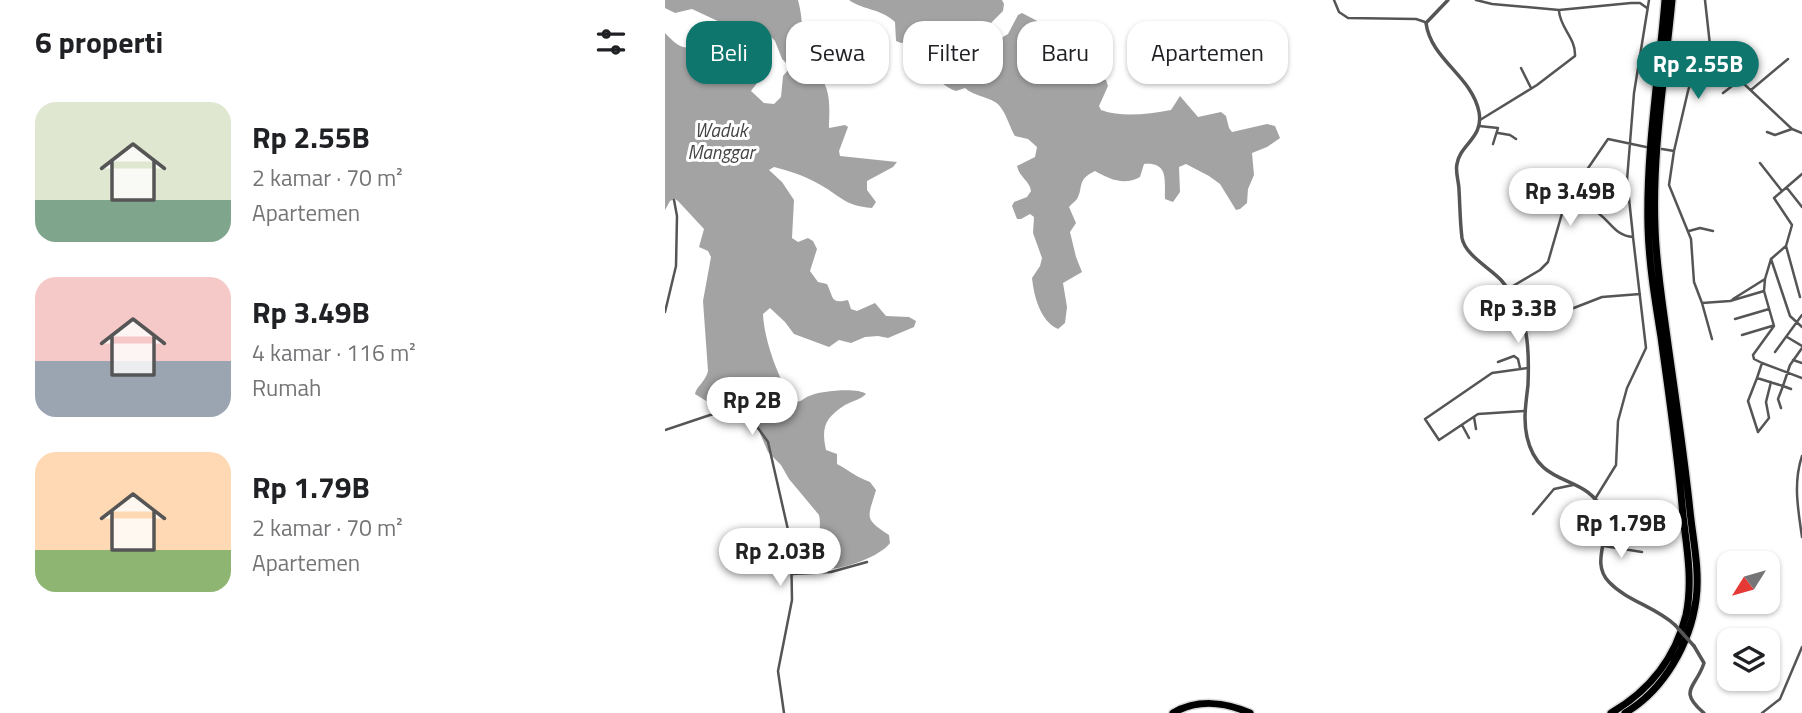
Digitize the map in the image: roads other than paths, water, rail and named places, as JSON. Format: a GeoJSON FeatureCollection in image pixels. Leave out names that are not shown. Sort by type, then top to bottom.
{"type":"FeatureCollection","features":[{"type":"Feature","properties":{"kind":"highway"},"geometry":{"type":"LineString","coordinates":[[1611,713],[1643,692],[1665,664],[1680,634],[1689,601],[1689,566],[1651,276],[1648,226],[1649,169],[1665,0]]}},
{"type":"Feature","properties":{"kind":"highway"},"geometry":{"type":"LineString","coordinates":[[1625,713],[1646,698],[1659,684],[1679,654],[1691,622],[1698,582],[1658,276],[1654,226],[1655,169],[1672,0]]}},
{"type":"Feature","properties":{"kind":"highway"},"geometry":{"type":"LineString","coordinates":[[1173,713],[1186,707],[1208,703],[1250,713]]}},
{"type":"Feature","properties":{"kind":"highway"},"geometry":{"type":"LineString","coordinates":[[1183,713],[1208,707],[1240,713]]}},
{"type":"Feature","properties":{"kind":"street"},"geometry":{"type":"LineString","coordinates":[[1334,0],[1339,12],[1348,18],[1416,19],[1426,23]]}},
{"type":"Feature","properties":{"kind":"street"},"geometry":{"type":"LineString","coordinates":[[1426,23],[1448,0]]}},
{"type":"Feature","properties":{"kind":"street"},"geometry":{"type":"LineString","coordinates":[[1476,0],[1559,10],[1631,3],[1640,3],[1647,8]]}},
{"type":"Feature","properties":{"kind":"street"},"geometry":{"type":"LineString","coordinates":[[1595,499],[1616,465],[1620,412],[1627,388],[1646,348],[1627,180],[1634,93],[1649,0]]}},
{"type":"Feature","properties":{"kind":"street"},"geometry":{"type":"LineString","coordinates":[[1705,0],[1710,45],[1727,68],[1792,129],[1802,133]]}},
{"type":"Feature","properties":{"kind":"street"},"geometry":{"type":"LineString","coordinates":[[1480,120],[1576,56],[1573,42],[1560,19],[1559,10]]}},
{"type":"Feature","properties":{"kind":"street"},"geometry":{"type":"LineString","coordinates":[[1426,23],[1437,52],[1465,82],[1477,106],[1479,125],[1457,163],[1462,238],[1466,248],[1508,289],[1525,327],[1528,368],[1524,411],[1529,444],[1537,461],[1550,474],[1586,490],[1595,499],[1605,519],[1600,564],[1609,582],[1675,625],[1694,646],[1704,663],[1691,685],[1690,695],[1692,701],[1704,713]]}},
{"type":"Feature","properties":{"kind":"street"},"geometry":{"type":"LineString","coordinates":[[1674,81],[1710,45]]}},
{"type":"Feature","properties":{"kind":"street"},"geometry":{"type":"LineString","coordinates":[[1698,58],[1674,151],[1670,188],[1688,231],[1694,282],[1712,339]]}},
{"type":"Feature","properties":{"kind":"street"},"geometry":{"type":"LineString","coordinates":[[1751,90],[1788,59]]}},
{"type":"Feature","properties":{"kind":"street"},"geometry":{"type":"LineString","coordinates":[[1521,68],[1531,88]]}},
{"type":"Feature","properties":{"kind":"street"},"geometry":{"type":"LineString","coordinates":[[1723,93],[1740,80]]}},
{"type":"Feature","properties":{"kind":"street"},"geometry":{"type":"LineString","coordinates":[[1479,125],[1496,127],[1498,133],[1493,144]]}},
{"type":"Feature","properties":{"kind":"street"},"geometry":{"type":"LineString","coordinates":[[1767,132],[1775,135],[1792,129]]}},
{"type":"Feature","properties":{"kind":"street"},"geometry":{"type":"LineString","coordinates":[[1498,133],[1516,139]]}},
{"type":"Feature","properties":{"kind":"street"},"geometry":{"type":"LineString","coordinates":[[1508,289],[1540,270],[1548,262],[1569,196],[1608,139],[1646,147]]}},
{"type":"Feature","properties":{"kind":"street"},"geometry":{"type":"LineString","coordinates":[[1662,149],[1674,151]]}},
{"type":"Feature","properties":{"kind":"street"},"geometry":{"type":"LineString","coordinates":[[1760,163],[1782,191]]}},
{"type":"Feature","properties":{"kind":"street"},"geometry":{"type":"LineString","coordinates":[[1800,298],[1786,246],[1791,223],[1774,200],[1801,176]]}},
{"type":"Feature","properties":{"kind":"street"},"geometry":{"type":"LineString","coordinates":[[1787,187],[1802,207]]}},
{"type":"Feature","properties":{"kind":"street"},"geometry":{"type":"LineString","coordinates":[[665,312],[677,266],[677,216],[674,200]]}},
{"type":"Feature","properties":{"kind":"street"},"geometry":{"type":"LineString","coordinates":[[1563,210],[1582,206],[1591,209],[1610,222],[1619,233],[1633,237]]}},
{"type":"Feature","properties":{"kind":"street"},"geometry":{"type":"LineString","coordinates":[[1688,231],[1700,228],[1713,231]]}},
{"type":"Feature","properties":{"kind":"street"},"geometry":{"type":"LineString","coordinates":[[1774,326],[1764,291],[1765,279],[1772,259],[1786,246]]}},
{"type":"Feature","properties":{"kind":"street"},"geometry":{"type":"LineString","coordinates":[[1772,259],[1789,313],[1802,327]]}},
{"type":"Feature","properties":{"kind":"street"},"geometry":{"type":"LineString","coordinates":[[1730,301],[1765,279]]}},
{"type":"Feature","properties":{"kind":"street"},"geometry":{"type":"LineString","coordinates":[[1702,303],[1730,301],[1764,291]]}},
{"type":"Feature","properties":{"kind":"street"},"geometry":{"type":"LineString","coordinates":[[1525,327],[1602,297],[1640,294]]}},
{"type":"Feature","properties":{"kind":"street"},"geometry":{"type":"LineString","coordinates":[[1735,319],[1769,309]]}},
{"type":"Feature","properties":{"kind":"street"},"geometry":{"type":"LineString","coordinates":[[1775,352],[1802,315]]}},
{"type":"Feature","properties":{"kind":"street"},"geometry":{"type":"LineString","coordinates":[[1742,335],[1774,326]]}},
{"type":"Feature","properties":{"kind":"street"},"geometry":{"type":"LineString","coordinates":[[1774,326],[1753,355],[1754,359],[1802,378]]}},
{"type":"Feature","properties":{"kind":"street"},"geometry":{"type":"LineString","coordinates":[[1781,408],[1778,398],[1793,360],[1802,347],[1787,336]]}},
{"type":"Feature","properties":{"kind":"street"},"geometry":{"type":"LineString","coordinates":[[1498,362],[1514,356],[1518,359],[1520,368]]}},
{"type":"Feature","properties":{"kind":"street"},"geometry":{"type":"LineString","coordinates":[[1793,360],[1802,363]]}},
{"type":"Feature","properties":{"kind":"street"},"geometry":{"type":"LineString","coordinates":[[1762,363],[1748,401],[1758,432],[1769,418],[1766,402],[1771,382]]}},
{"type":"Feature","properties":{"kind":"street"},"geometry":{"type":"LineString","coordinates":[[1524,411],[1479,414],[1439,440],[1425,418],[1495,372],[1528,368]]}},
{"type":"Feature","properties":{"kind":"street"},"geometry":{"type":"LineString","coordinates":[[1757,378],[1791,389]]}},
{"type":"Feature","properties":{"kind":"street"},"geometry":{"type":"LineString","coordinates":[[665,430],[733,412],[749,418],[759,427],[768,442],[790,536],[791,607],[778,671],[784,713]]}},
{"type":"Feature","properties":{"kind":"street"},"geometry":{"type":"LineString","coordinates":[[1474,417],[1476,429]]}},
{"type":"Feature","properties":{"kind":"street"},"geometry":{"type":"LineString","coordinates":[[1462,425],[1469,438]]}},
{"type":"Feature","properties":{"kind":"street"},"geometry":{"type":"LineString","coordinates":[[1802,456],[1796,476],[1796,489],[1802,537]]}},
{"type":"Feature","properties":{"kind":"street"},"geometry":{"type":"LineString","coordinates":[[1533,514],[1554,489],[1573,485]]}},
{"type":"Feature","properties":{"kind":"street"},"geometry":{"type":"LineString","coordinates":[[1604,546],[1642,552]]}},
{"type":"Feature","properties":{"kind":"street"},"geometry":{"type":"LineString","coordinates":[[792,573],[831,572],[867,562]]}},
{"type":"Feature","properties":{"kind":"street"},"geometry":{"type":"LineString","coordinates":[[1762,713],[1780,699],[1802,647]]}},
{"type":"Feature","properties":{"kind":"water"},"geometry":{"type":"Polygon","coordinates":[[[665,0],[798,0],[802,21],[786,21],[786,63],[772,38],[772,21],[718,21],[692,9],[675,13],[665,8],[665,0]]]}},
{"type":"Feature","properties":{"kind":"water"},"geometry":{"type":"Polygon","coordinates":[[[849,0],[1002,0],[1004,4],[1003,11],[993,21],[903,21],[901,43],[896,41],[895,22],[849,0]]]}},
{"type":"Feature","properties":{"kind":"water"},"geometry":{"type":"Polygon","coordinates":[[[1022,13],[1037,21],[1017,21],[1017,84],[1107,84],[1099,106],[1101,110],[1127,115],[1171,110],[1180,96],[1198,117],[1221,112],[1226,116],[1232,132],[1267,124],[1275,126],[1280,138],[1252,153],[1254,175],[1248,189],[1247,203],[1236,210],[1220,184],[1186,164],[1179,167],[1180,192],[1173,202],[1165,199],[1162,170],[1152,164],[1144,164],[1140,177],[1134,180],[1111,179],[1095,171],[1085,177],[1077,199],[1069,207],[1076,223],[1070,232],[1082,272],[1063,283],[1067,307],[1065,323],[1058,329],[1042,314],[1034,292],[1032,278],[1042,258],[1033,233],[1034,217],[1030,214],[1017,219],[1012,206],[1014,202],[1027,197],[1031,191],[1017,166],[1035,157],[1037,147],[1028,139],[1015,136],[1004,113],[995,102],[965,88],[956,91],[944,84],[1003,84],[1003,37],[1008,34],[1018,15],[1022,13]]]}},
{"type":"Feature","properties":{"kind":"water","name":"Waduk Manggar"},"geometry":{"type":"Polygon","coordinates":[[[665,33],[686,47],[686,84],[756,84],[751,91],[764,103],[774,104],[781,97],[783,76],[786,72],[786,84],[824,84],[828,95],[829,128],[845,125],[848,127],[839,151],[840,156],[897,162],[867,181],[867,190],[876,202],[872,208],[848,202],[796,174],[774,167],[769,170],[782,182],[794,200],[792,238],[798,242],[808,238],[813,241],[817,249],[810,271],[818,282],[827,284],[833,299],[848,300],[851,309],[857,311],[875,303],[886,316],[909,317],[916,321],[914,327],[888,338],[865,337],[851,343],[839,340],[829,347],[794,334],[770,308],[763,314],[773,360],[794,402],[829,391],[847,390],[866,394],[833,414],[826,424],[824,435],[826,450],[837,454],[837,464],[870,482],[876,490],[870,512],[871,521],[889,535],[890,543],[878,553],[839,568],[823,569],[818,557],[819,515],[768,452],[759,431],[742,416],[732,400],[711,404],[695,394],[708,371],[703,301],[711,257],[708,251],[699,247],[704,229],[678,201],[670,201],[665,210],[665,33]]]}}]}
